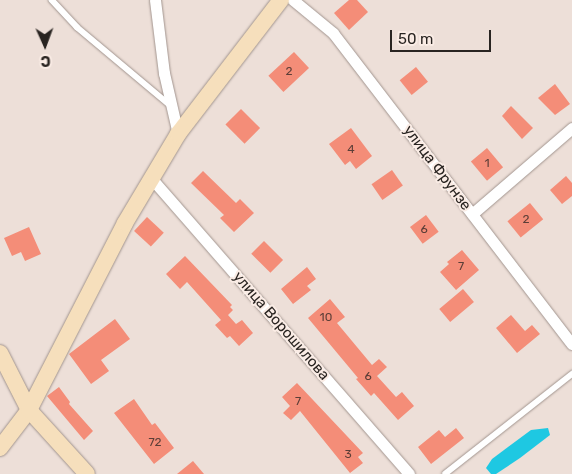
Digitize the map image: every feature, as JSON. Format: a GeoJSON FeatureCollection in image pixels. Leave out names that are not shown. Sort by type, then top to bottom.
{"type":"FeatureCollection","features":[{"type":"Feature","properties":{"kind":"street"},"geometry":{"type":"LineString","coordinates":[[155,0],[164,74],[178,134]]}},
{"type":"Feature","properties":{"kind":"street"},"geometry":{"type":"LineString","coordinates":[[0,448],[29,410],[124,223],[178,134],[281,0]]}},
{"type":"Feature","properties":{"kind":"street","name":"улица Фрунзе"},"geometry":{"type":"LineString","coordinates":[[293,0],[333,33],[572,344]]}},
{"type":"Feature","properties":{"kind":"street"},"geometry":{"type":"LineString","coordinates":[[472,214],[572,128]]}},
{"type":"Feature","properties":{"kind":"street","name":"улица Ворошилова"},"geometry":{"type":"LineString","coordinates":[[152,179],[409,474]]}},
{"type":"Feature","properties":{"kind":"street"},"geometry":{"type":"LineString","coordinates":[[0,353],[29,410],[87,474]]}},
{"type":"Feature","properties":{"kind":"lane"},"geometry":{"type":"LineString","coordinates":[[52,0],[77,27],[172,107]]}},
{"type":"Feature","properties":{"kind":"lane"},"geometry":{"type":"LineString","coordinates":[[445,474],[572,374]]}},
{"type":"Feature","properties":{"kind":"water"},"geometry":{"type":"Polygon","coordinates":[[[548,428],[550,435],[496,474],[491,474],[486,468],[492,459],[531,430],[548,428]]]}},
{"type":"Feature","properties":{"kind":"building"},"geometry":{"type":"Polygon","coordinates":[[[349,0],[357,0],[368,12],[349,30],[334,13],[349,0]]]}},
{"type":"Feature","properties":{"kind":"building"},"geometry":{"type":"Polygon","coordinates":[[[294,52],[309,68],[283,92],[268,76],[294,52]]]}},
{"type":"Feature","properties":{"kind":"building"},"geometry":{"type":"Polygon","coordinates":[[[416,67],[428,82],[412,95],[400,80],[416,67]]]}},
{"type":"Feature","properties":{"kind":"building"},"geometry":{"type":"Polygon","coordinates":[[[555,84],[570,104],[555,115],[538,98],[555,84]]]}},
{"type":"Feature","properties":{"kind":"building"},"geometry":{"type":"Polygon","coordinates":[[[511,106],[533,128],[522,139],[502,116],[511,106]]]}},
{"type":"Feature","properties":{"kind":"building"},"geometry":{"type":"Polygon","coordinates":[[[241,109],[260,128],[245,144],[225,125],[241,109]]]}},
{"type":"Feature","properties":{"kind":"building"},"geometry":{"type":"Polygon","coordinates":[[[351,128],[372,156],[356,169],[350,161],[345,165],[329,144],[351,128]]]}},
{"type":"Feature","properties":{"kind":"building"},"geometry":{"type":"Polygon","coordinates":[[[487,148],[503,167],[487,181],[471,161],[487,148]]]}},
{"type":"Feature","properties":{"kind":"building"},"geometry":{"type":"Polygon","coordinates":[[[392,170],[403,186],[382,200],[372,184],[392,170]]]}},
{"type":"Feature","properties":{"kind":"building"},"geometry":{"type":"Polygon","coordinates":[[[203,171],[236,203],[240,199],[254,213],[234,232],[220,218],[224,215],[191,183],[203,171]]]}},
{"type":"Feature","properties":{"kind":"building"},"geometry":{"type":"Polygon","coordinates":[[[566,176],[572,183],[572,196],[562,204],[550,190],[566,176]]]}},
{"type":"Feature","properties":{"kind":"building"},"geometry":{"type":"Polygon","coordinates":[[[530,203],[543,219],[521,238],[507,221],[530,203]]]}},
{"type":"Feature","properties":{"kind":"building"},"geometry":{"type":"Polygon","coordinates":[[[426,215],[439,232],[423,244],[410,227],[426,215]]]}},
{"type":"Feature","properties":{"kind":"building"},"geometry":{"type":"Polygon","coordinates":[[[147,217],[164,233],[151,247],[134,231],[147,217]]]}},
{"type":"Feature","properties":{"kind":"building"},"geometry":{"type":"Polygon","coordinates":[[[29,227],[41,254],[25,261],[21,252],[12,256],[4,238],[29,227]]]}},
{"type":"Feature","properties":{"kind":"building"},"geometry":{"type":"Polygon","coordinates":[[[264,241],[283,260],[270,273],[251,254],[264,241]]]}},
{"type":"Feature","properties":{"kind":"building"},"geometry":{"type":"Polygon","coordinates":[[[462,250],[479,270],[456,290],[440,272],[449,264],[447,262],[462,250]]]}},
{"type":"Feature","properties":{"kind":"building"},"geometry":{"type":"Polygon","coordinates":[[[185,256],[232,305],[230,307],[233,310],[228,315],[236,324],[242,320],[253,333],[239,346],[230,336],[227,338],[215,325],[221,320],[187,282],[180,289],[166,274],[185,256]]]}},
{"type":"Feature","properties":{"kind":"building"},"geometry":{"type":"Polygon","coordinates":[[[307,267],[316,279],[307,286],[311,290],[293,304],[281,289],[307,267]]]}},
{"type":"Feature","properties":{"kind":"building"},"geometry":{"type":"Polygon","coordinates":[[[463,289],[474,302],[450,322],[439,309],[463,289]]]}},
{"type":"Feature","properties":{"kind":"building"},"geometry":{"type":"Polygon","coordinates":[[[330,299],[345,317],[337,323],[372,365],[379,359],[387,367],[377,376],[396,397],[402,392],[414,406],[398,420],[374,393],[371,396],[356,379],[358,378],[308,318],[330,299]]]}},
{"type":"Feature","properties":{"kind":"building"},"geometry":{"type":"Polygon","coordinates":[[[511,315],[525,331],[532,325],[540,334],[517,353],[496,328],[511,315]]]}},
{"type":"Feature","properties":{"kind":"building"},"geometry":{"type":"Polygon","coordinates":[[[115,319],[130,339],[101,360],[109,371],[91,384],[69,354],[115,319]]]}},
{"type":"Feature","properties":{"kind":"building"},"geometry":{"type":"Polygon","coordinates":[[[297,383],[363,453],[358,457],[363,463],[350,473],[300,411],[291,420],[283,413],[290,406],[282,397],[297,383]]]}},
{"type":"Feature","properties":{"kind":"building"},"geometry":{"type":"Polygon","coordinates":[[[59,387],[70,402],[69,404],[93,431],[84,440],[47,396],[59,387]]]}},
{"type":"Feature","properties":{"kind":"building"},"geometry":{"type":"Polygon","coordinates":[[[134,399],[152,425],[155,423],[174,448],[154,464],[114,413],[134,399]]]}},
{"type":"Feature","properties":{"kind":"building"},"geometry":{"type":"Polygon","coordinates":[[[456,428],[464,438],[431,464],[418,447],[439,430],[445,437],[456,428]]]}},
{"type":"Feature","properties":{"kind":"building"},"geometry":{"type":"Polygon","coordinates":[[[193,461],[204,474],[177,474],[193,461]]]}}]}
